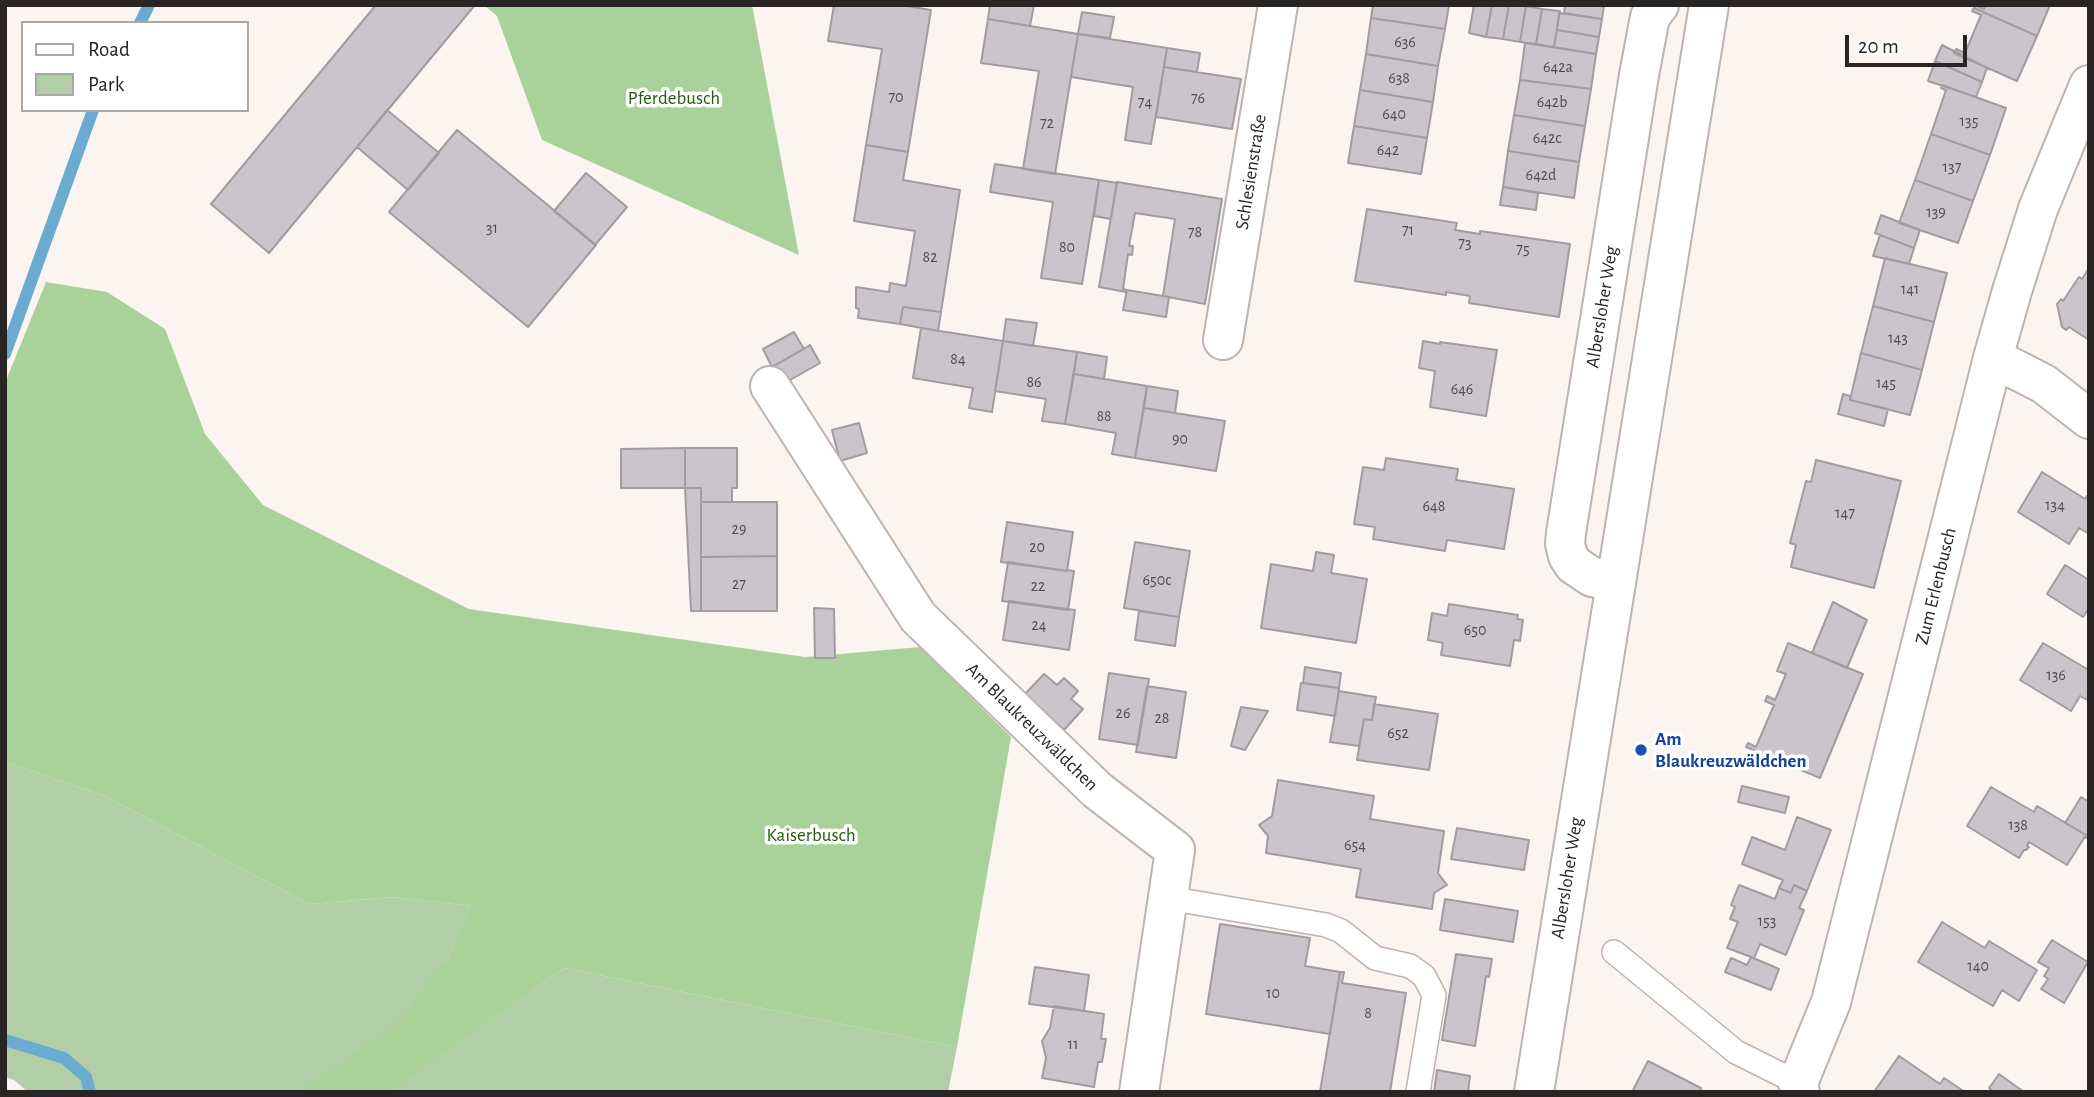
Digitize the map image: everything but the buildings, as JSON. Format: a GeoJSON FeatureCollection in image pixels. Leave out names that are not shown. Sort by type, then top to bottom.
{"type":"FeatureCollection","features":[{"type":"Feature","properties":{"kind":"street","name":"Schlesienstraße"},"geometry":{"type":"LineString","coordinates":[[1223,340],[1278,5]]}},
{"type":"Feature","properties":{"kind":"street","name":"Albersloher Weg"},"geometry":{"type":"LineString","coordinates":[[1616,581],[1592,577],[1574,565],[1565,544],[1641,63],[1650,18],[1659,5]]}},
{"type":"Feature","properties":{"kind":"street","name":"Albersloher Weg"},"geometry":{"type":"LineString","coordinates":[[1534,1092],[1707,5]]}},
{"type":"Feature","properties":{"kind":"street","name":"Zum Erlenbusch"},"geometry":{"type":"LineString","coordinates":[[1799,1088],[1830,1002],[1993,358],[2038,209],[2089,85]]}},
{"type":"Feature","properties":{"kind":"street"},"geometry":{"type":"LineString","coordinates":[[1993,358],[2044,384],[2089,419]]}},
{"type":"Feature","properties":{"kind":"street","name":"Am Blaukreuzwäldchen"},"geometry":{"type":"LineString","coordinates":[[770,386],[918,617],[1097,790],[1175,850],[1139,1092]]}},
{"type":"Feature","properties":{"kind":"lane"},"geometry":{"type":"LineString","coordinates":[[1168,898],[1326,925],[1341,931],[1376,958],[1410,966],[1424,976],[1434,995],[1418,1092]]}},
{"type":"Feature","properties":{"kind":"lane"},"geometry":{"type":"LineString","coordinates":[[1614,952],[1736,1052],[1799,1088]]}},
{"type":"Feature","properties":{"kind":"green space","name":"Pferdebusch"},"geometry":{"type":"Polygon","coordinates":[[[484,5],[752,5],[799,255],[542,140],[497,16],[484,5]]]}},
{"type":"Feature","properties":{"kind":"green space","name":"Kaiserbusch"},"geometry":{"type":"Polygon","coordinates":[[[46,282],[107,292],[165,329],[205,434],[263,505],[469,609],[805,657],[920,647],[1011,737],[957,1047],[564,968],[394,1089],[404,1092],[300,1092],[398,1022],[447,960],[472,906],[393,897],[309,904],[105,796],[5,762],[5,383],[46,282]]]}},
{"type":"Feature","properties":{"kind":"green space"},"geometry":{"type":"Polygon","coordinates":[[[5,762],[105,796],[309,904],[393,897],[473,906],[447,960],[401,1027],[303,1092],[28,1092],[14,1080],[5,1077],[5,762]]]}},
{"type":"Feature","properties":{"kind":"green space"},"geometry":{"type":"Polygon","coordinates":[[[564,968],[957,1047],[948,1092],[404,1092],[393,1089],[564,968]]]}},
{"type":"Feature","properties":{"kind":"waterway"},"geometry":{"type":"LineString","coordinates":[[141,21],[149,5]]}},
{"type":"Feature","properties":{"kind":"waterway"},"geometry":{"type":"LineString","coordinates":[[5,354],[92,112]]}},
{"type":"Feature","properties":{"kind":"waterway"},"geometry":{"type":"LineString","coordinates":[[5,1040],[64,1058],[86,1077],[90,1092]]}},
{"type":"Feature","properties":{"kind":"place","name":"Am Blaukreuzwäldchen"},"geometry":{"type":"Point","coordinates":[1641,750]}}]}
